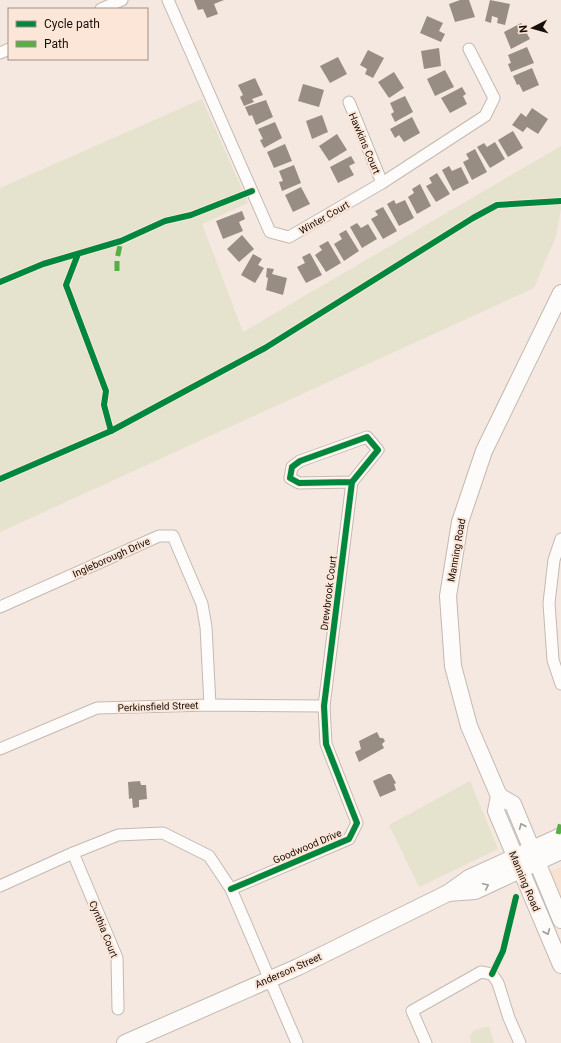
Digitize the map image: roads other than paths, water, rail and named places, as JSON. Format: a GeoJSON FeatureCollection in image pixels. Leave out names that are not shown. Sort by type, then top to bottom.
{"type":"FeatureCollection","features":[{"type":"Feature","properties":{"kind":"main road","name":"Manning Road"},"geometry":{"type":"LineString","coordinates":[[561,292],[484,451],[460,522],[448,596],[453,666],[469,726],[499,796],[496,811],[561,965]]}},
{"type":"Feature","properties":{"kind":"main road","name":"Manning Road"},"geometry":{"type":"LineString","coordinates":[[499,796],[513,804],[561,920]]}},
{"type":"Feature","properties":{"kind":"main road","name":"Anderson Street"},"geometry":{"type":"LineString","coordinates":[[125,1043],[298,967],[448,893],[475,891],[518,863],[534,856],[561,836]]}},
{"type":"Feature","properties":{"kind":"main road","name":"Anderson Street"},"geometry":{"type":"LineString","coordinates":[[534,856],[561,851]]}},
{"type":"Feature","properties":{"kind":"street"},"geometry":{"type":"LineString","coordinates":[[103,8],[122,0]]}},
{"type":"Feature","properties":{"kind":"street","name":"Winter Court"},"geometry":{"type":"LineString","coordinates":[[168,0],[270,232],[289,237],[382,183],[485,116],[494,98],[468,49]]}},
{"type":"Feature","properties":{"kind":"street","name":"Hawkins Court"},"geometry":{"type":"LineString","coordinates":[[349,102],[382,183]]}},
{"type":"Feature","properties":{"kind":"street"},"geometry":{"type":"LineString","coordinates":[[367,437],[378,450],[352,482],[299,483],[290,478],[292,467],[300,460],[367,437]]}},
{"type":"Feature","properties":{"kind":"street","name":"Drewbrook Court"},"geometry":{"type":"LineString","coordinates":[[324,706],[352,482]]}},
{"type":"Feature","properties":{"kind":"street","name":"Ingleborough Drive"},"geometry":{"type":"LineString","coordinates":[[0,607],[159,536],[173,536],[202,604],[206,626],[210,705]]}},
{"type":"Feature","properties":{"kind":"street"},"geometry":{"type":"LineString","coordinates":[[561,539],[554,560],[549,603],[553,660],[561,684]]}},
{"type":"Feature","properties":{"kind":"street","name":"Perkinsfield Street"},"geometry":{"type":"LineString","coordinates":[[0,749],[97,708],[210,705],[324,706]]}},
{"type":"Feature","properties":{"kind":"street","name":"Goodwood Drive"},"geometry":{"type":"LineString","coordinates":[[231,889],[349,839],[358,823],[326,744],[324,706]]}},
{"type":"Feature","properties":{"kind":"street"},"geometry":{"type":"LineString","coordinates":[[0,886],[73,853],[118,835],[163,833],[209,856],[231,889],[297,1043]]}},
{"type":"Feature","properties":{"kind":"street","name":"Cynthia Court"},"geometry":{"type":"LineString","coordinates":[[73,853],[117,958],[118,1009]]}},
{"type":"Feature","properties":{"kind":"street"},"geometry":{"type":"LineString","coordinates":[[426,1043],[412,1011],[481,972],[492,974],[498,983],[509,1018],[520,1043]]}}]}
